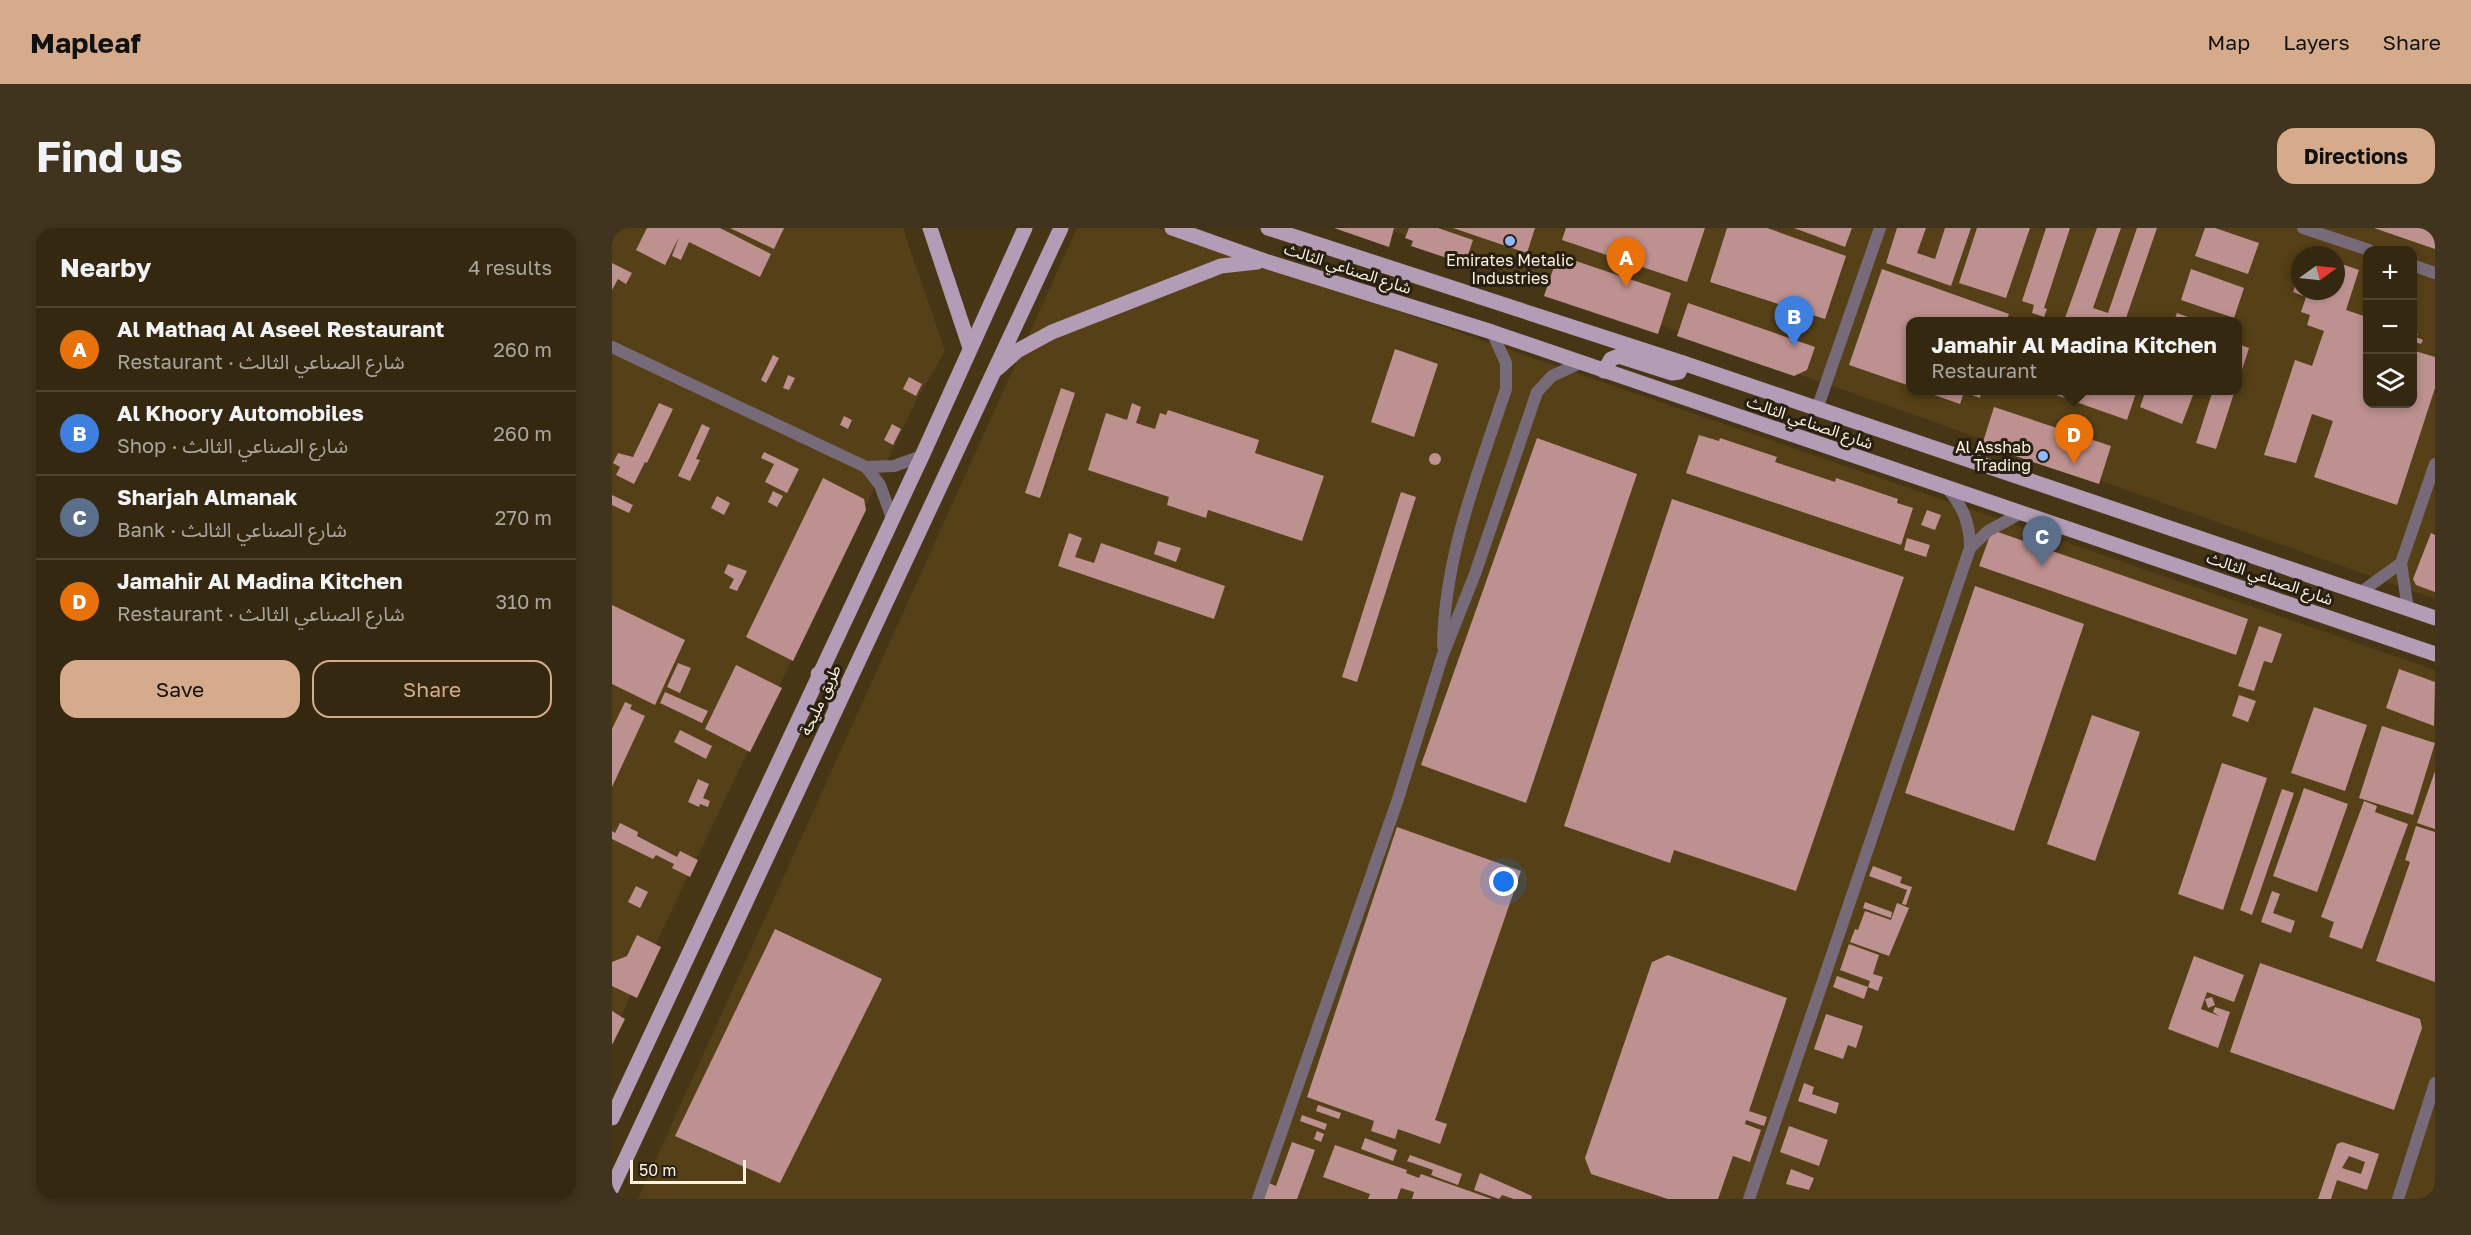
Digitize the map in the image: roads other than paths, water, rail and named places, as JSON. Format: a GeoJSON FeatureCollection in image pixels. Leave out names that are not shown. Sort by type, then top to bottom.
{"type":"FeatureCollection","features":[{"type":"Feature","properties":{"kind":"main road"},"geometry":{"type":"LineString","coordinates":[[930,228],[970,348]]}},
{"type":"Feature","properties":{"kind":"main road","name":"طريق مليحة"},"geometry":{"type":"LineString","coordinates":[[612,1118],[922,456],[1025,228]]}},
{"type":"Feature","properties":{"kind":"main road","name":"طريق مليحة"},"geometry":{"type":"LineString","coordinates":[[612,1188],[1061,228]]}},
{"type":"Feature","properties":{"kind":"main road","name":"شارع الصناعي الثالث"},"geometry":{"type":"LineString","coordinates":[[1172,228],[1268,262],[1604,370],[2435,654]]}},
{"type":"Feature","properties":{"kind":"main road","name":"شارع الصناعي الثالث"},"geometry":{"type":"LineString","coordinates":[[1268,228],[1683,363],[2435,618]]}},
{"type":"Feature","properties":{"kind":"main road"},"geometry":{"type":"LineString","coordinates":[[990,379],[1017,351],[1052,332],[1221,266],[1268,262]]}},
{"type":"Feature","properties":{"kind":"main road"},"geometry":{"type":"LineString","coordinates":[[1604,370],[1611,359],[1619,356],[1672,374],[1678,372],[1683,363]]}},
{"type":"Feature","properties":{"kind":"main road"},"geometry":{"type":"LineString","coordinates":[[818,674],[831,685],[835,693],[836,710]]}},
{"type":"Feature","properties":{"kind":"street"},"geometry":{"type":"LineString","coordinates":[[1817,409],[1880,228]]}},
{"type":"Feature","properties":{"kind":"street"},"geometry":{"type":"LineString","coordinates":[[2303,228],[2363,248]]}},
{"type":"Feature","properties":{"kind":"street"},"geometry":{"type":"LineString","coordinates":[[2417,267],[2435,273]]}},
{"type":"Feature","properties":{"kind":"street"},"geometry":{"type":"LineString","coordinates":[[1442,657],[1443,612],[1453,555],[1506,388],[1506,363],[1492,333]]}},
{"type":"Feature","properties":{"kind":"street"},"geometry":{"type":"LineString","coordinates":[[612,347],[866,467],[880,485],[892,518]]}},
{"type":"Feature","properties":{"kind":"street"},"geometry":{"type":"LineString","coordinates":[[1258,1199],[1398,798],[1442,657],[1475,574],[1538,392],[1552,376],[1580,363]]}},
{"type":"Feature","properties":{"kind":"street"},"geometry":{"type":"LineString","coordinates":[[866,467],[894,466],[922,456]]}},
{"type":"Feature","properties":{"kind":"street"},"geometry":{"type":"LineString","coordinates":[[2408,609],[2402,562],[2435,464]]}},
{"type":"Feature","properties":{"kind":"street"},"geometry":{"type":"LineString","coordinates":[[1749,1199],[1970,548],[1970,535],[1963,510],[1947,488]]}},
{"type":"Feature","properties":{"kind":"street"},"geometry":{"type":"LineString","coordinates":[[1970,548],[1988,531],[2021,513]]}},
{"type":"Feature","properties":{"kind":"street"},"geometry":{"type":"LineString","coordinates":[[2361,592],[2402,562]]}},
{"type":"Feature","properties":{"kind":"street"},"geometry":{"type":"LineString","coordinates":[[2398,1199],[2435,1083]]}},
{"type":"Feature","properties":{"kind":"place","name":"Emirates Metalic Industries"},"geometry":{"type":"Point","coordinates":[1510,241]}},
{"type":"Feature","properties":{"kind":"place","name":"Al Mathaq Al Aseel Restaurant"},"geometry":{"type":"Point","coordinates":[1626,287]}},
{"type":"Feature","properties":{"kind":"place","name":"Al Khoory Automobiles"},"geometry":{"type":"Point","coordinates":[1794,346]}},
{"type":"Feature","properties":{"kind":"place","name":"Al Asshab Trading"},"geometry":{"type":"Point","coordinates":[2043,456]}},
{"type":"Feature","properties":{"kind":"place","name":"Jamahir Al Madina Kitchen"},"geometry":{"type":"Point","coordinates":[2074,464]}},
{"type":"Feature","properties":{"kind":"place","name":"Sharjah Almanak"},"geometry":{"type":"Point","coordinates":[2042,566]}}]}
